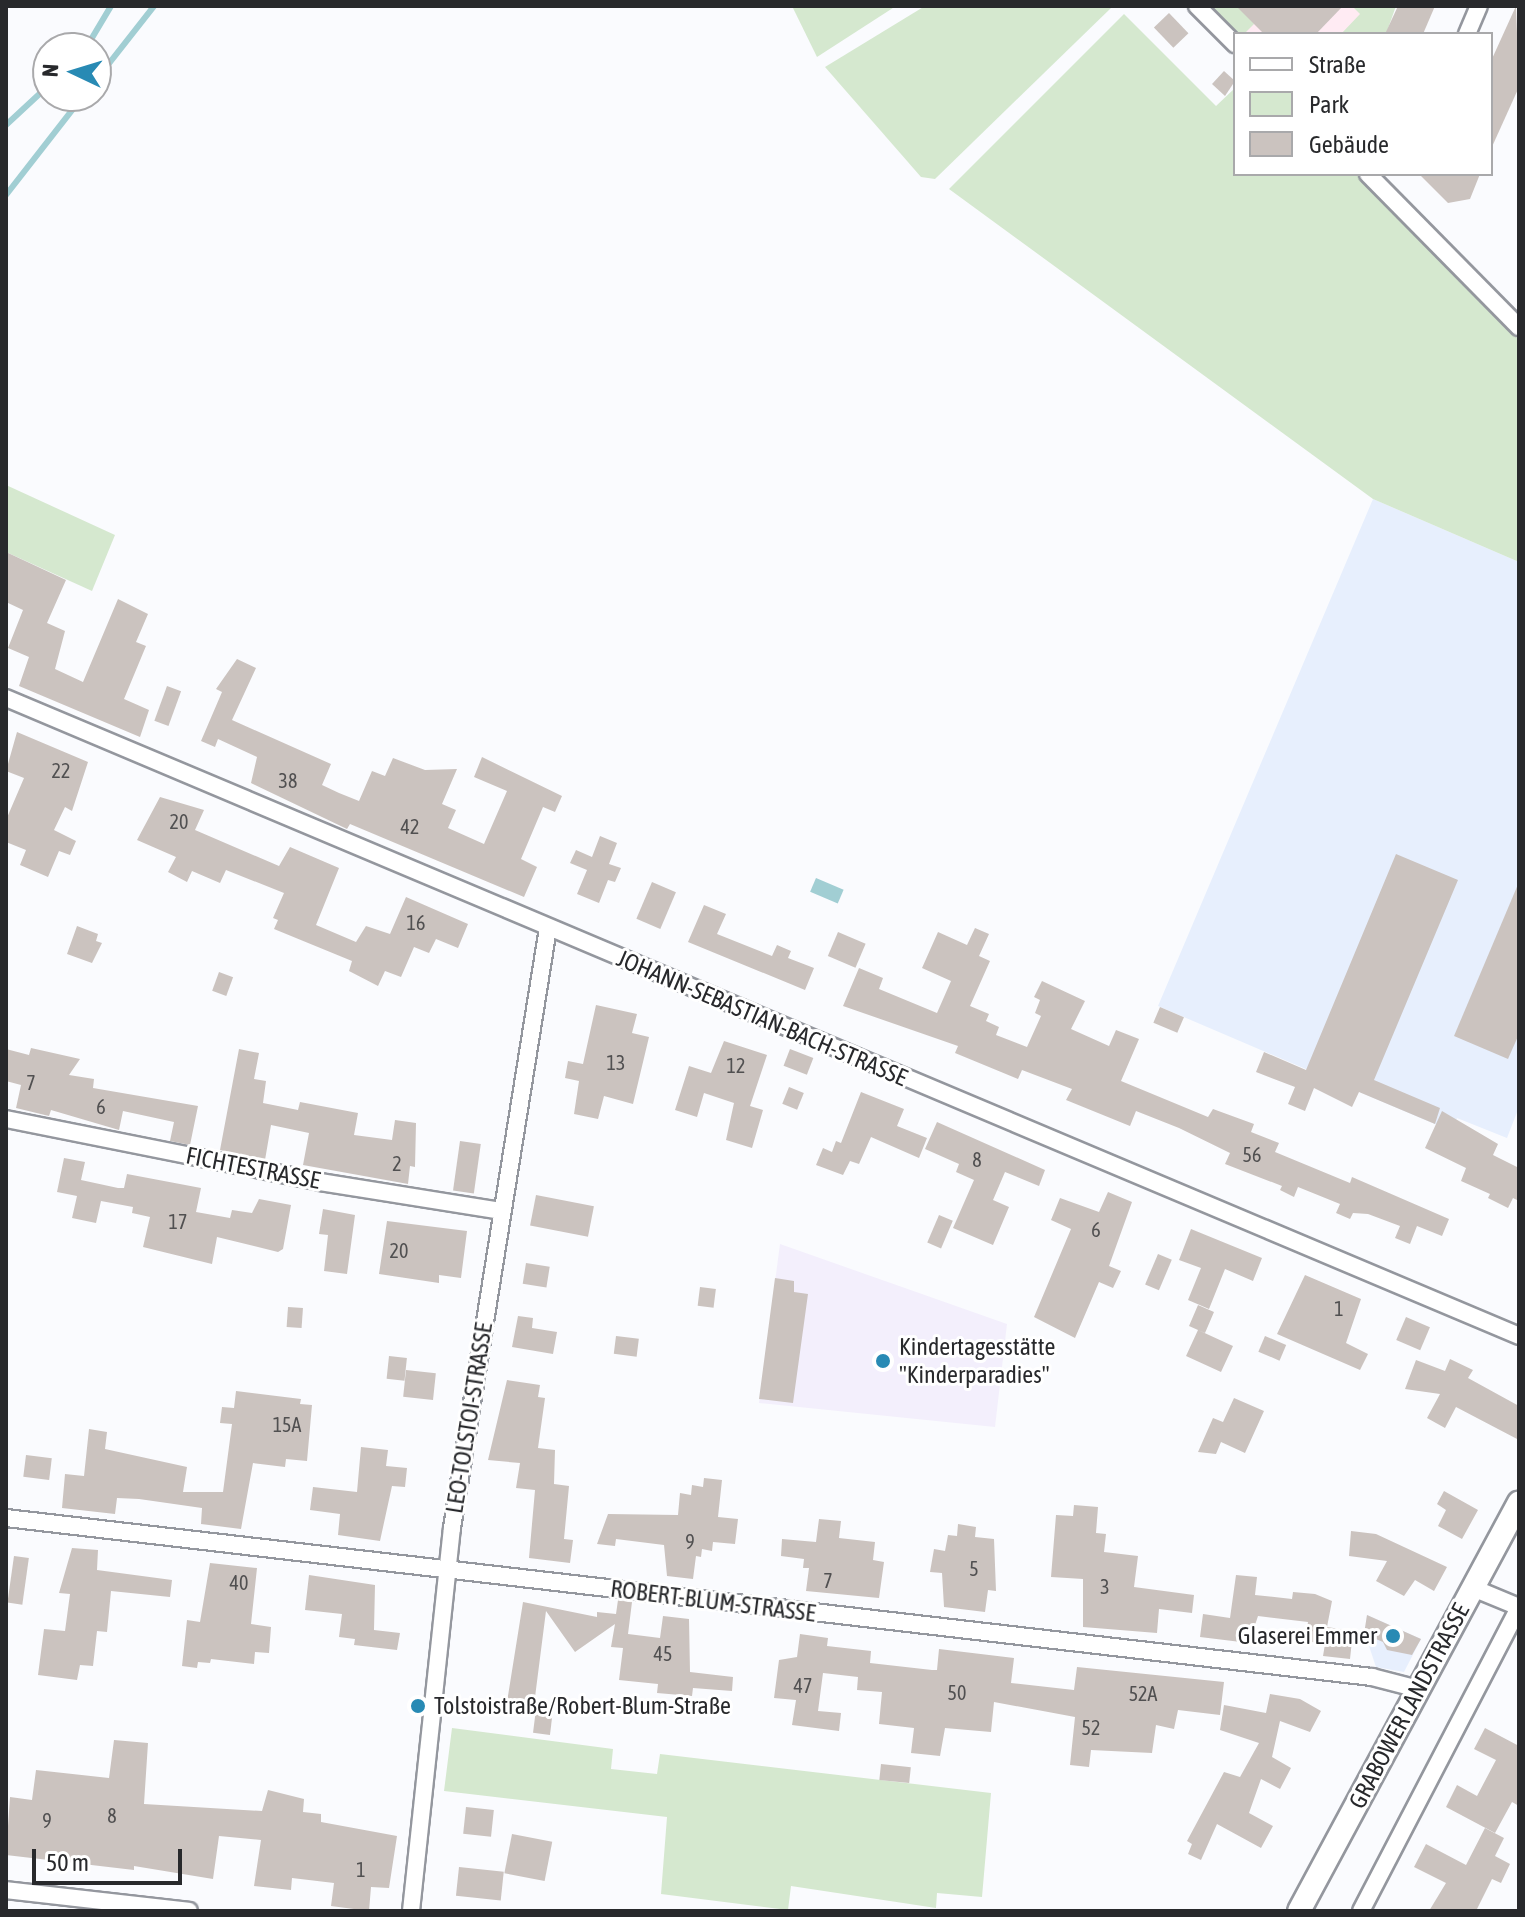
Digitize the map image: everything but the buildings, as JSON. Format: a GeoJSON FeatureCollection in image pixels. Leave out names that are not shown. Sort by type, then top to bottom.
{"type":"FeatureCollection","features":[{"type":"Feature","properties":{"kind":"main road","name":"GRABOWER LANDSTRASSE"},"geometry":{"type":"LineString","coordinates":[[1299,1911],[1519,1502]]}},
{"type":"Feature","properties":{"kind":"street"},"geometry":{"type":"LineString","coordinates":[[1197,6],[1233,42]]}},
{"type":"Feature","properties":{"kind":"street"},"geometry":{"type":"LineString","coordinates":[[1468,32],[1479,6]]}},
{"type":"Feature","properties":{"kind":"street"},"geometry":{"type":"LineString","coordinates":[[1370,176],[1517,323]]}},
{"type":"Feature","properties":{"kind":"street","name":"JOHANN-SEBASTIAN-BACH-STRASSE"},"geometry":{"type":"LineString","coordinates":[[6,698],[1519,1336]]}},
{"type":"Feature","properties":{"kind":"street","name":"LEO-TOLSTOI-STRASSE"},"geometry":{"type":"LineString","coordinates":[[411,1911],[446,1571],[548,928]]}},
{"type":"Feature","properties":{"kind":"street","name":"FICHTESTRASSE"},"geometry":{"type":"LineString","coordinates":[[6,1119],[320,1182],[501,1211]]}},
{"type":"Feature","properties":{"kind":"street","name":"ROBERT-BLUM-STRASSE"},"geometry":{"type":"LineString","coordinates":[[6,1518],[1372,1677],[1418,1689]]}},
{"type":"Feature","properties":{"kind":"street"},"geometry":{"type":"LineString","coordinates":[[1361,1911],[1519,1608],[1473,1588]]}},
{"type":"Feature","properties":{"kind":"street"},"geometry":{"type":"LineString","coordinates":[[6,1890],[189,1911]]}},
{"type":"Feature","properties":{"kind":"shaded area"},"geometry":{"type":"Polygon","coordinates":[[[1235,6],[1368,6],[1368,32],[1235,32],[1235,6]]]}},
{"type":"Feature","properties":{"kind":"shaded area"},"geometry":{"type":"Polygon","coordinates":[[[1373,499],[1519,562],[1519,1107],[1507,1138],[1457,1118],[1451,1131],[1158,1006],[1373,499]]]}},
{"type":"Feature","properties":{"kind":"shaded area","name":"Kindertagesstätte \"Kinderparadies\""},"geometry":{"type":"Polygon","coordinates":[[[780,1244],[1007,1324],[995,1427],[759,1403],[780,1244]]]}},
{"type":"Feature","properties":{"kind":"shaded area"},"geometry":{"type":"Polygon","coordinates":[[[1367,1615],[1421,1639],[1404,1672],[1376,1667],[1365,1634],[1367,1615]]]}},
{"type":"Feature","properties":{"kind":"green space"},"geometry":{"type":"Polygon","coordinates":[[[792,6],[896,6],[817,57],[792,6]]]}},
{"type":"Feature","properties":{"kind":"green space"},"geometry":{"type":"Polygon","coordinates":[[[925,6],[1111,8],[935,179],[921,177],[825,67],[925,6]]]}},
{"type":"Feature","properties":{"kind":"green space"},"geometry":{"type":"Polygon","coordinates":[[[1208,6],[1248,6],[1254,24],[1246,32],[1233,32],[1208,6]]]}},
{"type":"Feature","properties":{"kind":"green space"},"geometry":{"type":"Polygon","coordinates":[[[1352,6],[1396,6],[1387,32],[1343,32],[1360,14],[1352,6]]]}},
{"type":"Feature","properties":{"kind":"green space"},"geometry":{"type":"Polygon","coordinates":[[[1124,14],[1216,106],[1233,90],[1233,176],[1358,176],[1519,340],[1519,562],[1373,499],[949,189],[1124,14]]]}},
{"type":"Feature","properties":{"kind":"green space"},"geometry":{"type":"Polygon","coordinates":[[[6,485],[115,535],[92,591],[6,552],[6,485]]]}},
{"type":"Feature","properties":{"kind":"green space"},"geometry":{"type":"Polygon","coordinates":[[[452,1728],[613,1749],[611,1769],[657,1774],[660,1754],[991,1793],[982,1897],[937,1893],[936,1908],[791,1886],[788,1910],[661,1894],[667,1817],[444,1791],[452,1728]]]}},
{"type":"Feature","properties":{"kind":"water"},"geometry":{"type":"Polygon","coordinates":[[[816,878],[844,890],[838,904],[810,892],[816,878]]]}},
{"type":"Feature","properties":{"kind":"waterway"},"geometry":{"type":"LineString","coordinates":[[96,32],[111,6]]}},
{"type":"Feature","properties":{"kind":"waterway"},"geometry":{"type":"LineString","coordinates":[[112,60],[154,6]]}},
{"type":"Feature","properties":{"kind":"waterway"},"geometry":{"type":"LineString","coordinates":[[6,125],[32,101]]}},
{"type":"Feature","properties":{"kind":"waterway"},"geometry":{"type":"LineString","coordinates":[[6,195],[71,112]]}},
{"type":"Feature","properties":{"kind":"place","name":"Kindertagesstätte \"Kinderparadies\""},"geometry":{"type":"Point","coordinates":[883,1361]}},
{"type":"Feature","properties":{"kind":"place","name":"Glaserei Emmer"},"geometry":{"type":"Point","coordinates":[1393,1636]}},
{"type":"Feature","properties":{"kind":"place","name":"Tolstoistraße/Robert-Blum-Straße"},"geometry":{"type":"Point","coordinates":[418,1706]}}]}
